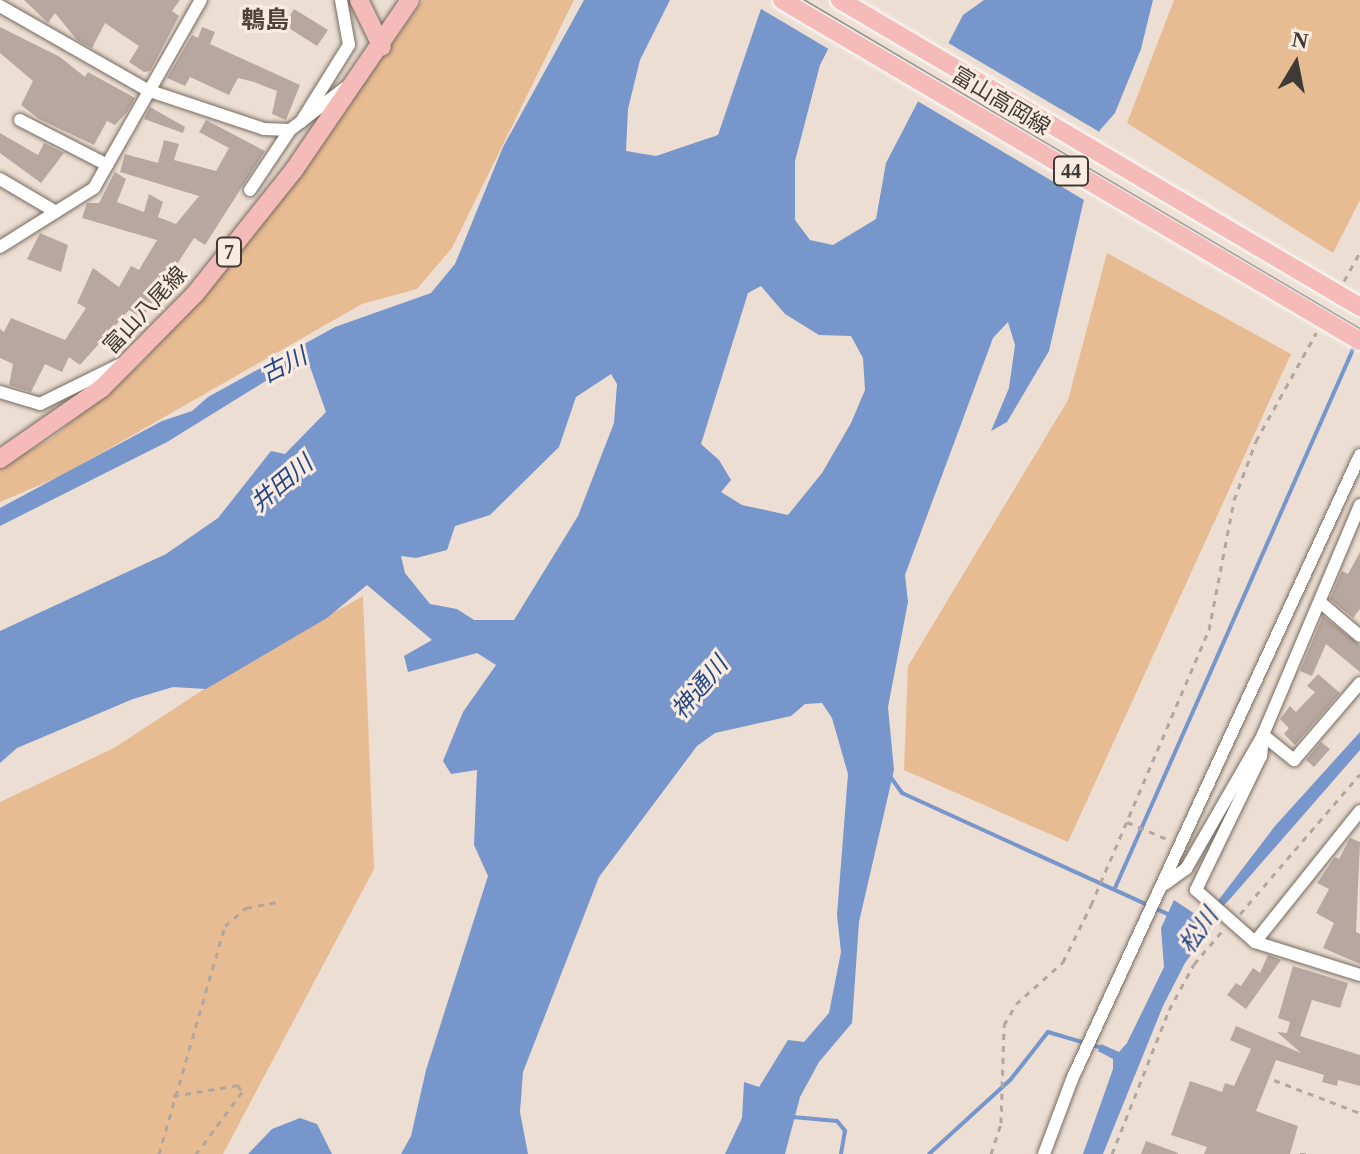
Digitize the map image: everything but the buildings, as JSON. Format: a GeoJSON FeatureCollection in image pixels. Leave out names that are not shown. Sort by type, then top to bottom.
{"type":"FeatureCollection","features":[{"type":"Feature","properties":{"kind":"main road"},"geometry":{"type":"LineString","coordinates":[[359,0],[382,47]]}},
{"type":"Feature","properties":{"kind":"main road","name":"富山八尾線"},"geometry":{"type":"LineString","coordinates":[[0,459],[137,358],[258,218],[362,76],[410,0]]}},
{"type":"Feature","properties":{"kind":"main road","name":"富山高岡線"},"geometry":{"type":"LineString","coordinates":[[782,0],[1360,341]]}},
{"type":"Feature","properties":{"kind":"main road","name":"富山高岡線"},"geometry":{"type":"LineString","coordinates":[[840,0],[1360,307]]}},
{"type":"Feature","properties":{"kind":"street"},"geometry":{"type":"LineString","coordinates":[[5,0],[0,6],[147,90],[233,122],[295,127],[362,76]]}},
{"type":"Feature","properties":{"kind":"street"},"geometry":{"type":"LineString","coordinates":[[0,247],[94,188],[147,90],[201,0]]}},
{"type":"Feature","properties":{"kind":"street"},"geometry":{"type":"LineString","coordinates":[[250,190],[349,45],[341,0]]}},
{"type":"Feature","properties":{"kind":"street"},"geometry":{"type":"LineString","coordinates":[[20,120],[107,165]]}},
{"type":"Feature","properties":{"kind":"street"},"geometry":{"type":"LineString","coordinates":[[0,179],[56,212]]}},
{"type":"Feature","properties":{"kind":"street"},"geometry":{"type":"LineString","coordinates":[[0,392],[40,404],[137,358]]}},
{"type":"Feature","properties":{"kind":"street"},"geometry":{"type":"LineString","coordinates":[[1044,1154],[1073,1077],[1360,455]]}},
{"type":"Feature","properties":{"kind":"street"},"geometry":{"type":"LineString","coordinates":[[1164,885],[1186,869],[1263,735],[1360,505]]}},
{"type":"Feature","properties":{"kind":"street"},"geometry":{"type":"LineString","coordinates":[[1320,602],[1360,636]]}},
{"type":"Feature","properties":{"kind":"street"},"geometry":{"type":"LineString","coordinates":[[1263,735],[1294,760],[1360,683]]}},
{"type":"Feature","properties":{"kind":"street"},"geometry":{"type":"LineString","coordinates":[[1263,735],[1261,756],[1196,890],[1255,942],[1360,975]]}},
{"type":"Feature","properties":{"kind":"street"},"geometry":{"type":"LineString","coordinates":[[1255,942],[1360,811]]}},
{"type":"Feature","properties":{"kind":"path"},"geometry":{"type":"LineString","coordinates":[[1338,293],[1360,252]]}},
{"type":"Feature","properties":{"kind":"path"},"geometry":{"type":"LineString","coordinates":[[991,1154],[1001,1123],[1004,1025],[1016,1004],[1063,962],[1091,905],[1209,630],[1234,500],[1256,441],[1323,320]]}},
{"type":"Feature","properties":{"kind":"path"},"geometry":{"type":"LineString","coordinates":[[1112,1154],[1169,1010],[1194,964],[1360,774]]}},
{"type":"Feature","properties":{"kind":"path"},"geometry":{"type":"LineString","coordinates":[[1127,822],[1181,846]]}},
{"type":"Feature","properties":{"kind":"path"},"geometry":{"type":"LineString","coordinates":[[159,1154],[173,1096],[225,926],[246,908],[276,902]]}},
{"type":"Feature","properties":{"kind":"path"},"geometry":{"type":"LineString","coordinates":[[1274,1080],[1360,1113]]}},
{"type":"Feature","properties":{"kind":"path"},"geometry":{"type":"LineString","coordinates":[[173,1096],[238,1085],[242,1092],[196,1154]]}},
{"type":"Feature","properties":{"kind":"path"},"geometry":{"type":"LineString","coordinates":[[1300,1154],[1312,1154]]}},
{"type":"Feature","properties":{"kind":"shaded area"},"geometry":{"type":"Polygon","coordinates":[[[423,0],[574,0],[452,248],[417,289],[362,304],[63,475],[0,502],[0,467],[52,438],[141,364],[278,204],[423,0]]]}},
{"type":"Feature","properties":{"kind":"shaded area"},"geometry":{"type":"Polygon","coordinates":[[[1174,0],[1360,0],[1360,200],[1333,253],[1127,123],[1174,0]]]}},
{"type":"Feature","properties":{"kind":"shaded area"},"geometry":{"type":"Polygon","coordinates":[[[1107,253],[1291,354],[1068,842],[904,770],[908,666],[1068,400],[1107,253]]]}},
{"type":"Feature","properties":{"kind":"shaded area"},"geometry":{"type":"Polygon","coordinates":[[[363,596],[374,869],[223,1154],[0,1154],[0,802],[114,748],[238,667],[363,596]]]}},
{"type":"Feature","properties":{"kind":"water"},"geometry":{"type":"Polygon","coordinates":[[[584,0],[670,0],[640,60],[628,109],[626,151],[656,156],[718,135],[764,0],[853,0],[820,65],[795,161],[795,220],[810,240],[833,245],[876,219],[886,163],[963,15],[984,0],[1153,0],[1141,49],[1115,113],[1100,130],[1049,351],[1007,422],[991,431],[1009,388],[1015,345],[1008,322],[993,338],[905,575],[908,602],[888,707],[894,770],[859,922],[852,1023],[819,1062],[800,1097],[785,1154],[725,1154],[742,1118],[744,1082],[759,1087],[788,1040],[804,1042],[829,1013],[841,952],[837,915],[848,774],[832,718],[822,703],[805,704],[791,716],[715,733],[697,746],[599,877],[523,1072],[520,1112],[528,1154],[401,1154],[411,1136],[426,1070],[488,876],[474,845],[477,770],[451,774],[443,761],[463,712],[496,665],[477,653],[408,672],[404,656],[432,640],[367,585],[327,618],[206,689],[173,687],[133,699],[17,748],[0,763],[0,631],[166,554],[218,518],[271,451],[285,454],[326,412],[309,364],[269,379],[167,442],[0,526],[0,508],[162,421],[192,411],[208,397],[335,327],[431,293],[455,264],[503,147],[584,0]],[[761,286],[748,293],[701,444],[719,460],[731,480],[721,492],[742,505],[788,515],[822,473],[851,423],[865,390],[863,358],[851,336],[819,335],[785,314],[761,286]],[[611,374],[576,397],[559,447],[490,515],[455,526],[447,550],[416,558],[401,556],[405,573],[430,604],[457,609],[474,620],[514,620],[578,516],[614,423],[617,384],[611,374]]]}},
{"type":"Feature","properties":{"kind":"water","name":"松川"},"geometry":{"type":"Polygon","coordinates":[[[1360,732],[1360,750],[1222,907],[1217,902],[1275,826],[1360,732]]]}},
{"type":"Feature","properties":{"kind":"water","name":"松川"},"geometry":{"type":"Polygon","coordinates":[[[1174,900],[1201,918],[1206,913],[1214,924],[1185,963],[1163,1006],[1103,1154],[1083,1154],[1113,1069],[1113,1059],[1098,1051],[1101,1044],[1119,1052],[1127,1043],[1164,967],[1161,928],[1174,900]]]}},
{"type":"Feature","properties":{"kind":"water"},"geometry":{"type":"Polygon","coordinates":[[[300,1118],[317,1124],[332,1154],[248,1154],[272,1129],[300,1118]]]}},
{"type":"Feature","properties":{"kind":"pier"},"geometry":{"type":"Polygon","coordinates":[[[760,0],[857,0],[832,51],[758,7],[760,0]]]}},
{"type":"Feature","properties":{"kind":"pier"},"geometry":{"type":"Polygon","coordinates":[[[945,41],[1103,134],[1089,203],[914,99],[945,41]]]}},
{"type":"Feature","properties":{"kind":"waterway"},"geometry":{"type":"LineString","coordinates":[[1115,888],[1355,345]]}},
{"type":"Feature","properties":{"kind":"waterway"},"geometry":{"type":"LineString","coordinates":[[889,775],[902,793],[1172,916]]}},
{"type":"Feature","properties":{"kind":"waterway"},"geometry":{"type":"LineString","coordinates":[[929,1154],[1011,1079],[1048,1032],[1102,1048]]}},
{"type":"Feature","properties":{"kind":"waterway"},"geometry":{"type":"LineString","coordinates":[[793,1117],[837,1121],[845,1131],[841,1154]]}},
{"type":"Feature","properties":{"kind":"tram line"},"geometry":{"type":"LineString","coordinates":[[804,0],[1360,329]]}},
{"type":"Feature","properties":{"kind":"district","name":"鵯島"},"geometry":{"type":"Point","coordinates":[265,21]}},
{"type":"Feature","properties":{"kind":"water label","name":"古川"},"geometry":{"type":"Point","coordinates":[284,366]}},
{"type":"Feature","properties":{"kind":"water label","name":"井田川"},"geometry":{"type":"Point","coordinates":[282,484]}},
{"type":"Feature","properties":{"kind":"water label","name":"神通川"},"geometry":{"type":"Point","coordinates":[700,688]}}]}
